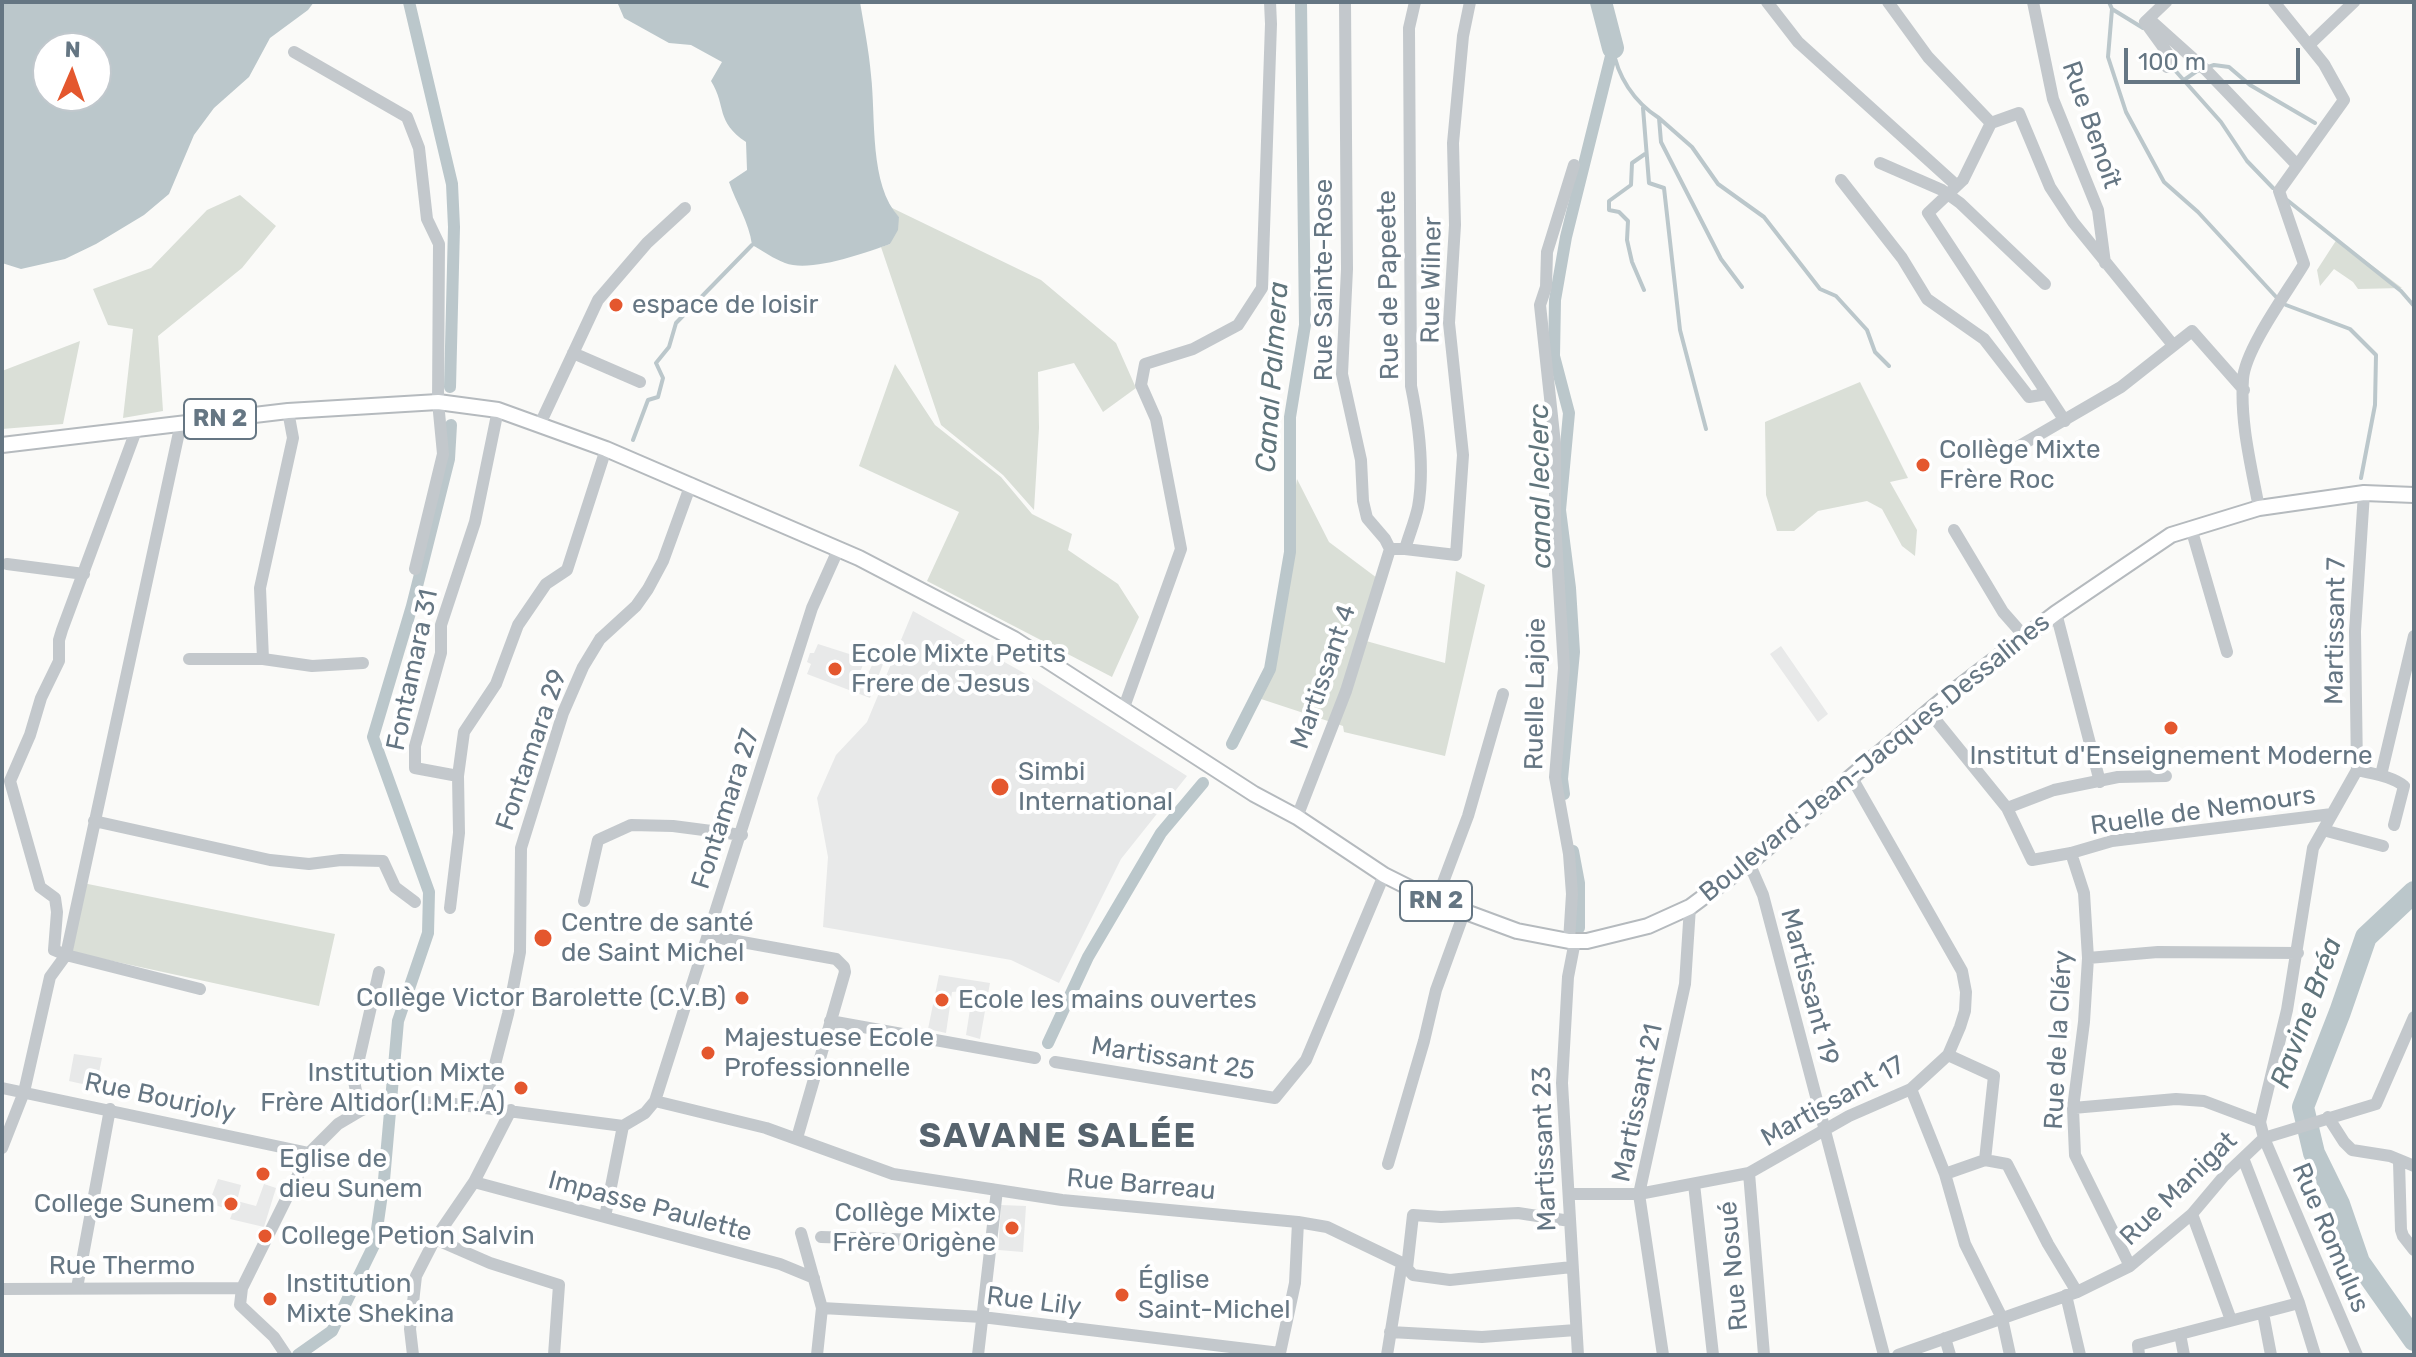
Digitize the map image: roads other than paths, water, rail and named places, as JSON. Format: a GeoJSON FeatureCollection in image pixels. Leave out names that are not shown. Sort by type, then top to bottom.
{"type":"FeatureCollection","features":[{"type":"Feature","properties":{"kind":"main road","name":"Boulevard Jean-Jacques Dessalines"},"geometry":{"type":"LineString","coordinates":[[438,402],[498,410],[540,424],[691,484],[859,558],[1014,639],[1384,875],[1464,913],[1517,931],[1572,941],[1607,938],[1648,926],[1690,907],[1749,863],[2056,613],[2171,535],[2259,508],[2364,493],[2414,495]]}},
{"type":"Feature","properties":{"kind":"main road","name":"RN 2"},"geometry":{"type":"LineString","coordinates":[[2,445],[288,411],[438,402]]}},
{"type":"Feature","properties":{"kind":"street"},"geometry":{"type":"LineString","coordinates":[[1123,710],[1181,549],[1156,419],[1141,385],[1145,364],[1193,349],[1238,325],[1262,288],[1270,2]]}},
{"type":"Feature","properties":{"kind":"street","name":"Rue Sainte-Rose"},"geometry":{"type":"LineString","coordinates":[[1345,2],[1347,269],[1342,374],[1361,460],[1367,518],[1390,549]]}},
{"type":"Feature","properties":{"kind":"street","name":"Rue de Papeete"},"geometry":{"type":"LineString","coordinates":[[1405,549],[1417,508],[1421,479],[1417,416],[1411,386],[1409,28],[1415,2]]}},
{"type":"Feature","properties":{"kind":"street","name":"Rue Wilner"},"geometry":{"type":"LineString","coordinates":[[1405,549],[1456,555],[1463,455],[1449,323],[1455,225],[1453,143],[1463,36],[1470,2]]}},
{"type":"Feature","properties":{"kind":"street"},"geometry":{"type":"LineString","coordinates":[[1767,2],[1798,42],[2045,284]]}},
{"type":"Feature","properties":{"kind":"street"},"geometry":{"type":"LineString","coordinates":[[1888,2],[1928,57],[1991,123]]}},
{"type":"Feature","properties":{"kind":"street","name":"Rue Benoît"},"geometry":{"type":"LineString","coordinates":[[2033,2],[2053,99],[2098,210],[2105,263]]}},
{"type":"Feature","properties":{"kind":"street"},"geometry":{"type":"LineString","coordinates":[[2166,2],[2145,22],[2170,65]]}},
{"type":"Feature","properties":{"kind":"street"},"geometry":{"type":"LineString","coordinates":[[2259,508],[2243,423],[2243,376],[2256,343],[2304,264],[2279,191],[2344,100],[2310,44],[2274,2]]}},
{"type":"Feature","properties":{"kind":"street"},"geometry":{"type":"LineString","coordinates":[[2310,44],[2354,2]]}},
{"type":"Feature","properties":{"kind":"street"},"geometry":{"type":"LineString","coordinates":[[2149,19],[2203,68],[2297,165]]}},
{"type":"Feature","properties":{"kind":"street"},"geometry":{"type":"LineString","coordinates":[[294,52],[407,117],[419,148],[427,219],[439,244],[438,402],[443,454],[415,569]]}},
{"type":"Feature","properties":{"kind":"street"},"geometry":{"type":"LineString","coordinates":[[2065,421],[1928,213],[1963,180],[1991,123],[2019,113],[2050,187],[2073,222],[2173,345]]}},
{"type":"Feature","properties":{"kind":"street"},"geometry":{"type":"LineString","coordinates":[[1880,163],[1952,190]]}},
{"type":"Feature","properties":{"kind":"street","name":"Ruelle Lajoie"},"geometry":{"type":"LineString","coordinates":[[1572,941],[1569,854],[1555,777],[1564,668],[1555,522],[1555,444],[1540,305],[1546,287],[1547,252],[1574,165]]}},
{"type":"Feature","properties":{"kind":"street"},"geometry":{"type":"LineString","coordinates":[[1841,180],[1902,258],[1927,299],[1984,339],[2029,397],[2047,394]]}},
{"type":"Feature","properties":{"kind":"street"},"geometry":{"type":"LineString","coordinates":[[540,424],[598,300],[647,243],[685,208]]}},
{"type":"Feature","properties":{"kind":"street"},"geometry":{"type":"LineString","coordinates":[[2016,448],[2121,387],[2192,331],[2244,390]]}},
{"type":"Feature","properties":{"kind":"street"},"geometry":{"type":"LineString","coordinates":[[573,353],[640,382]]}},
{"type":"Feature","properties":{"kind":"street","name":"Fontamara 31"},"geometry":{"type":"LineString","coordinates":[[458,776],[415,768],[415,746],[441,653],[441,625],[475,522],[498,410]]}},
{"type":"Feature","properties":{"kind":"street"},"geometry":{"type":"LineString","coordinates":[[263,659],[260,588],[293,438],[288,411]]}},
{"type":"Feature","properties":{"kind":"street"},"geometry":{"type":"LineString","coordinates":[[2,1148],[24,1092],[50,977],[66,955],[181,423]]}},
{"type":"Feature","properties":{"kind":"street"},"geometry":{"type":"LineString","coordinates":[[137,428],[59,640],[59,661],[41,698],[30,735],[10,781],[40,887],[55,898],[54,950],[200,989]]}},
{"type":"Feature","properties":{"kind":"street"},"geometry":{"type":"LineString","coordinates":[[450,908],[459,833],[458,776],[464,732],[496,684],[518,625],[546,584],[567,570],[606,449]]}},
{"type":"Feature","properties":{"kind":"street","name":"Fontamara 29"},"geometry":{"type":"LineString","coordinates":[[484,1107],[520,952],[521,848],[563,713],[583,667],[600,639],[636,606],[656,575],[691,484]]}},
{"type":"Feature","properties":{"kind":"street","name":"Martissant 7"},"geometry":{"type":"LineString","coordinates":[[2357,770],[2355,631],[2364,493]]}},
{"type":"Feature","properties":{"kind":"street"},"geometry":{"type":"LineString","coordinates":[[2191,528],[2227,652]]}},
{"type":"Feature","properties":{"kind":"street"},"geometry":{"type":"LineString","coordinates":[[1954,530],[2003,612],[2025,637]]}},
{"type":"Feature","properties":{"kind":"street"},"geometry":{"type":"LineString","coordinates":[[1390,549],[1405,549]]}},
{"type":"Feature","properties":{"kind":"street","name":"Martissant 4"},"geometry":{"type":"LineString","coordinates":[[1297,817],[1346,691],[1390,549]]}},
{"type":"Feature","properties":{"kind":"street","name":"Fontamara 27"},"geometry":{"type":"LineString","coordinates":[[655,1101],[812,608],[838,550]]}},
{"type":"Feature","properties":{"kind":"street"},"geometry":{"type":"LineString","coordinates":[[7,564],[84,574]]}},
{"type":"Feature","properties":{"kind":"street"},"geometry":{"type":"LineString","coordinates":[[2056,613],[2100,782]]}},
{"type":"Feature","properties":{"kind":"street"},"geometry":{"type":"LineString","coordinates":[[2381,775],[2414,636]]}},
{"type":"Feature","properties":{"kind":"street"},"geometry":{"type":"LineString","coordinates":[[189,659],[263,659],[312,666],[363,663]]}},
{"type":"Feature","properties":{"kind":"street"},"geometry":{"type":"LineString","coordinates":[[1436,901],[1468,816],[1503,694]]}},
{"type":"Feature","properties":{"kind":"street"},"geometry":{"type":"LineString","coordinates":[[1930,713],[2007,808],[2054,790],[2118,777],[2166,776]]}},
{"type":"Feature","properties":{"kind":"street"},"geometry":{"type":"LineString","coordinates":[[2357,770],[2381,775],[2404,786],[2394,825]]}},
{"type":"Feature","properties":{"kind":"street","name":"Rue Manigat"},"geometry":{"type":"LineString","coordinates":[[1905,1354],[2072,1293],[2130,1266],[2192,1214],[2264,1138],[2260,1122],[2298,953],[2304,893],[2313,848],[2357,770]]}},
{"type":"Feature","properties":{"kind":"street","name":"Martissant 17"},"geometry":{"type":"LineString","coordinates":[[1569,1194],[1639,1194],[1749,1173],[1849,1116],[1911,1089],[1948,1055],[1965,1011],[1966,992],[1962,971],[1852,778]]}},
{"type":"Feature","properties":{"kind":"street","name":"Ruelle de Nemours"},"geometry":{"type":"LineString","coordinates":[[2007,808],[2032,860],[2128,838],[2332,814]]}},
{"type":"Feature","properties":{"kind":"street"},"geometry":{"type":"LineString","coordinates":[[94,821],[270,860],[309,864],[341,860],[383,861],[395,887],[415,902]]}},
{"type":"Feature","properties":{"kind":"street"},"geometry":{"type":"LineString","coordinates":[[584,901],[598,840],[631,825],[673,826],[742,835]]}},
{"type":"Feature","properties":{"kind":"street"},"geometry":{"type":"LineString","coordinates":[[2323,830],[2383,846]]}},
{"type":"Feature","properties":{"kind":"street","name":"Rue de la Cléry"},"geometry":{"type":"LineString","coordinates":[[2071,853],[2084,893],[2088,958],[2073,1108],[2075,1155],[2130,1266]]}},
{"type":"Feature","properties":{"kind":"street","name":"Martissant 19"},"geometry":{"type":"LineString","coordinates":[[1749,863],[1763,895],[1884,1355]]}},
{"type":"Feature","properties":{"kind":"street","name":"Martissant 25"},"geometry":{"type":"LineString","coordinates":[[1055,1062],[1275,1098],[1306,1060],[1384,875]]}},
{"type":"Feature","properties":{"kind":"street","name":"Martissant 21"},"geometry":{"type":"LineString","coordinates":[[1663,1355],[1639,1194],[1685,984],[1690,907]]}},
{"type":"Feature","properties":{"kind":"street"},"geometry":{"type":"LineString","coordinates":[[1388,1164],[1436,990],[1464,913]]}},
{"type":"Feature","properties":{"kind":"street"},"geometry":{"type":"LineString","coordinates":[[709,936],[836,959],[842,963],[845,972],[797,1138]]}},
{"type":"Feature","properties":{"kind":"street","name":"Martissant 23"},"geometry":{"type":"LineString","coordinates":[[1572,941],[1562,1083],[1578,1355]]}},
{"type":"Feature","properties":{"kind":"street"},"geometry":{"type":"LineString","coordinates":[[2088,958],[2158,952],[2298,953]]}},
{"type":"Feature","properties":{"kind":"street"},"geometry":{"type":"LineString","coordinates":[[360,1111],[354,1081],[379,972]]}},
{"type":"Feature","properties":{"kind":"street"},"geometry":{"type":"LineString","coordinates":[[2264,1138],[2376,1104],[2414,1017]]}},
{"type":"Feature","properties":{"kind":"street"},"geometry":{"type":"LineString","coordinates":[[830,1021],[1035,1058]]}},
{"type":"Feature","properties":{"kind":"street"},"geometry":{"type":"LineString","coordinates":[[1948,1055],[1994,1076],[1985,1160]]}},
{"type":"Feature","properties":{"kind":"street","name":"Rue Bourjoly"},"geometry":{"type":"LineString","coordinates":[[2,1088],[309,1153]]}},
{"type":"Feature","properties":{"kind":"street"},"geometry":{"type":"LineString","coordinates":[[1911,1089],[1945,1174],[1965,1244],[2002,1318],[2010,1355]]}},
{"type":"Feature","properties":{"kind":"street"},"geometry":{"type":"LineString","coordinates":[[2073,1108],[2176,1099],[2204,1101],[2260,1122]]}},
{"type":"Feature","properties":{"kind":"street"},"geometry":{"type":"LineString","coordinates":[[286,1354],[274,1337],[240,1305],[242,1288],[309,1153],[338,1124],[375,1104],[397,1101],[484,1107],[623,1126],[645,1113],[655,1101]]}},
{"type":"Feature","properties":{"kind":"street","name":"Rue Barreau"},"geometry":{"type":"LineString","coordinates":[[655,1101],[766,1128],[893,1174],[1062,1200],[1327,1227],[1404,1266],[1413,1275],[1450,1280],[1572,1267]]}},
{"type":"Feature","properties":{"kind":"street"},"geometry":{"type":"LineString","coordinates":[[77,1288],[110,1109]]}},
{"type":"Feature","properties":{"kind":"street"},"geometry":{"type":"LineString","coordinates":[[413,1355],[410,1329],[416,1276],[435,1239],[474,1182],[511,1110]]}},
{"type":"Feature","properties":{"kind":"street"},"geometry":{"type":"LineString","coordinates":[[2328,1117],[2352,1150],[2390,1156],[2414,1166]]}},
{"type":"Feature","properties":{"kind":"street"},"geometry":{"type":"LineString","coordinates":[[605,1217],[623,1126]]}},
{"type":"Feature","properties":{"kind":"street","name":"Rue Romulus"},"geometry":{"type":"LineString","coordinates":[[2264,1138],[2357,1355]]}},
{"type":"Feature","properties":{"kind":"street"},"geometry":{"type":"LineString","coordinates":[[2243,1158],[2299,1303],[2315,1355]]}},
{"type":"Feature","properties":{"kind":"street"},"geometry":{"type":"LineString","coordinates":[[1945,1174],[1985,1160],[2007,1164],[2072,1293],[2080,1355]]}},
{"type":"Feature","properties":{"kind":"street"},"geometry":{"type":"LineString","coordinates":[[2399,1162],[2401,1230],[2414,1250]]}},
{"type":"Feature","properties":{"kind":"street","name":"Rue Nosué"},"geometry":{"type":"LineString","coordinates":[[1749,1173],[1764,1355]]}},
{"type":"Feature","properties":{"kind":"street","name":"Impasse Paulette"},"geometry":{"type":"LineString","coordinates":[[474,1182],[780,1264],[814,1278]]}},
{"type":"Feature","properties":{"kind":"street"},"geometry":{"type":"LineString","coordinates":[[1694,1184],[1713,1355]]}},
{"type":"Feature","properties":{"kind":"street"},"geometry":{"type":"LineString","coordinates":[[978,1355],[997,1190]]}},
{"type":"Feature","properties":{"kind":"street"},"geometry":{"type":"LineString","coordinates":[[1387,1355],[1413,1215],[1441,1217],[1518,1213],[1570,1221]]}},
{"type":"Feature","properties":{"kind":"street"},"geometry":{"type":"LineString","coordinates":[[2192,1214],[2231,1320]]}},
{"type":"Feature","properties":{"kind":"street","name":"Rue Lily"},"geometry":{"type":"LineString","coordinates":[[822,1308],[982,1317],[1280,1354],[1295,1283],[1298,1222]]}},
{"type":"Feature","properties":{"kind":"street"},"geometry":{"type":"LineString","coordinates":[[801,1233],[822,1308],[817,1355]]}},
{"type":"Feature","properties":{"kind":"street"},"geometry":{"type":"LineString","coordinates":[[821,1237],[990,1242]]}},
{"type":"Feature","properties":{"kind":"street"},"geometry":{"type":"LineString","coordinates":[[435,1239],[490,1263],[559,1285],[554,1355]]}},
{"type":"Feature","properties":{"kind":"street","name":"Rue Thermo"},"geometry":{"type":"LineString","coordinates":[[2,1289],[242,1288]]}},
{"type":"Feature","properties":{"kind":"street"},"geometry":{"type":"LineString","coordinates":[[2139,1355],[2138,1345],[2299,1303]]}},
{"type":"Feature","properties":{"kind":"street"},"geometry":{"type":"LineString","coordinates":[[2263,1313],[2271,1355]]}},
{"type":"Feature","properties":{"kind":"street"},"geometry":{"type":"LineString","coordinates":[[1390,1332],[1482,1337],[1576,1330]]}},
{"type":"Feature","properties":{"kind":"street"},"geometry":{"type":"LineString","coordinates":[[2180,1334],[2184,1355]]}},
{"type":"Feature","properties":{"kind":"street"},"geometry":{"type":"LineString","coordinates":[[1945,1338],[1950,1355]]}},
{"type":"Feature","properties":{"kind":"waterway"},"geometry":{"type":"LineString","coordinates":[[409,2],[452,184],[454,227],[450,387]]}},
{"type":"Feature","properties":{"kind":"waterway","name":"Canal Palmera"},"geometry":{"type":"LineString","coordinates":[[1232,744],[1270,669],[1290,552],[1290,417],[1305,325],[1301,2]]}},
{"type":"Feature","properties":{"kind":"waterway"},"geometry":{"type":"LineString","coordinates":[[1601,2],[1613,48]]}},
{"type":"Feature","properties":{"kind":"waterway"},"geometry":{"type":"LineString","coordinates":[[2109,2],[2112,9],[2143,28]]}},
{"type":"Feature","properties":{"kind":"waterway"},"geometry":{"type":"LineString","coordinates":[[2112,9],[2108,57],[2126,112],[2164,182],[2198,212],[2278,299]]}},
{"type":"Feature","properties":{"kind":"waterway"},"geometry":{"type":"LineString","coordinates":[[1613,48],[1628,88],[1659,118],[1661,142],[1721,259],[1742,287]]}},
{"type":"Feature","properties":{"kind":"waterway","name":"canal leclerc"},"geometry":{"type":"LineString","coordinates":[[1564,794],[1562,779],[1574,652],[1560,510],[1569,413],[1554,356],[1555,300],[1566,237],[1613,48]]}},
{"type":"Feature","properties":{"kind":"waterway"},"geometry":{"type":"LineString","coordinates":[[2184,80],[2214,65],[2229,67],[2250,85],[2315,123]]}},
{"type":"Feature","properties":{"kind":"waterway"},"geometry":{"type":"LineString","coordinates":[[2172,67],[2221,122],[2247,161],[2273,188]]}},
{"type":"Feature","properties":{"kind":"waterway"},"geometry":{"type":"LineString","coordinates":[[1643,108],[1649,183],[1664,188],[1680,330],[1706,429]]}},
{"type":"Feature","properties":{"kind":"waterway"},"geometry":{"type":"LineString","coordinates":[[1659,118],[1692,147],[1718,184],[1764,217],[1820,289],[1836,296],[1867,330],[1875,352],[1889,366]]}},
{"type":"Feature","properties":{"kind":"waterway"},"geometry":{"type":"LineString","coordinates":[[1644,290],[1632,262],[1627,240],[1628,221],[1619,212],[1609,210],[1609,201],[1631,185],[1632,163],[1645,154]]}},
{"type":"Feature","properties":{"kind":"waterway"},"geometry":{"type":"LineString","coordinates":[[2287,200],[2401,291],[2414,306]]}},
{"type":"Feature","properties":{"kind":"waterway"},"geometry":{"type":"LineString","coordinates":[[633,440],[648,400],[658,397],[663,378],[656,363],[669,347],[676,323],[752,245]]}},
{"type":"Feature","properties":{"kind":"waterway"},"geometry":{"type":"LineString","coordinates":[[2286,305],[2350,329],[2376,355],[2375,405],[2361,478]]}},
{"type":"Feature","properties":{"kind":"waterway"},"geometry":{"type":"LineString","coordinates":[[298,1355],[332,1331],[375,1243],[384,1180],[398,1021],[428,933],[429,892],[373,737],[412,606],[449,459],[451,425]]}},
{"type":"Feature","properties":{"kind":"waterway","name":"Canal Palmera"},"geometry":{"type":"LineString","coordinates":[[1048,1043],[1088,957],[1161,833],[1203,783]]}},
{"type":"Feature","properties":{"kind":"waterway","name":"canal leclerc"},"geometry":{"type":"LineString","coordinates":[[1573,851],[1579,883],[1579,928]]}},
{"type":"Feature","properties":{"kind":"waterway","name":"Ravine Bréa"},"geometry":{"type":"LineString","coordinates":[[2414,892],[2366,937],[2303,1107],[2314,1153],[2339,1204],[2359,1262],[2414,1340]]}},
{"type":"Feature","properties":{"kind":"place","name":"espace de loisir"},"geometry":{"type":"Point","coordinates":[616,305]}},
{"type":"Feature","properties":{"kind":"place","name":"Collège Mixte Frère Roc"},"geometry":{"type":"Point","coordinates":[1923,465]}},
{"type":"Feature","properties":{"kind":"place","name":"Ecole Mixte Petits Frere de Jesus"},"geometry":{"type":"Point","coordinates":[835,669]}},
{"type":"Feature","properties":{"kind":"place","name":"Institut d'Enseignement Moderne"},"geometry":{"type":"Point","coordinates":[2171,728]}},
{"type":"Feature","properties":{"kind":"place","name":"Simbi International"},"geometry":{"type":"Point","coordinates":[1000,787]}},
{"type":"Feature","properties":{"kind":"place","name":"Centre de santé de Saint Michel"},"geometry":{"type":"Point","coordinates":[543,938]}},
{"type":"Feature","properties":{"kind":"place","name":"Collège Victor Barolette (C.V.B)"},"geometry":{"type":"Point","coordinates":[742,998]}},
{"type":"Feature","properties":{"kind":"place","name":"Ecole les mains ouvertes"},"geometry":{"type":"Point","coordinates":[942,1000]}},
{"type":"Feature","properties":{"kind":"place","name":"Majestuese Ecole Professionnelle"},"geometry":{"type":"Point","coordinates":[708,1053]}},
{"type":"Feature","properties":{"kind":"place","name":"Institution Mixte Frère Altidor(I.M.F.A)"},"geometry":{"type":"Point","coordinates":[521,1088]}},
{"type":"Feature","properties":{"kind":"place","name":"Eglise de dieu Sunem"},"geometry":{"type":"Point","coordinates":[263,1174]}},
{"type":"Feature","properties":{"kind":"place","name":"College Sunem"},"geometry":{"type":"Point","coordinates":[231,1204]}},
{"type":"Feature","properties":{"kind":"place","name":"Collège Mixte Frère Origène"},"geometry":{"type":"Point","coordinates":[1012,1228]}},
{"type":"Feature","properties":{"kind":"place","name":"College Petion Salvin"},"geometry":{"type":"Point","coordinates":[265,1236]}},
{"type":"Feature","properties":{"kind":"place","name":"Église Saint-Michel"},"geometry":{"type":"Point","coordinates":[1122,1295]}},
{"type":"Feature","properties":{"kind":"place","name":"Institution Mixte Shekina"},"geometry":{"type":"Point","coordinates":[270,1299]}},
{"type":"Feature","properties":{"kind":"district","name":"SAVANE SALÉE"},"geometry":{"type":"Point","coordinates":[1058,1137]}}]}
